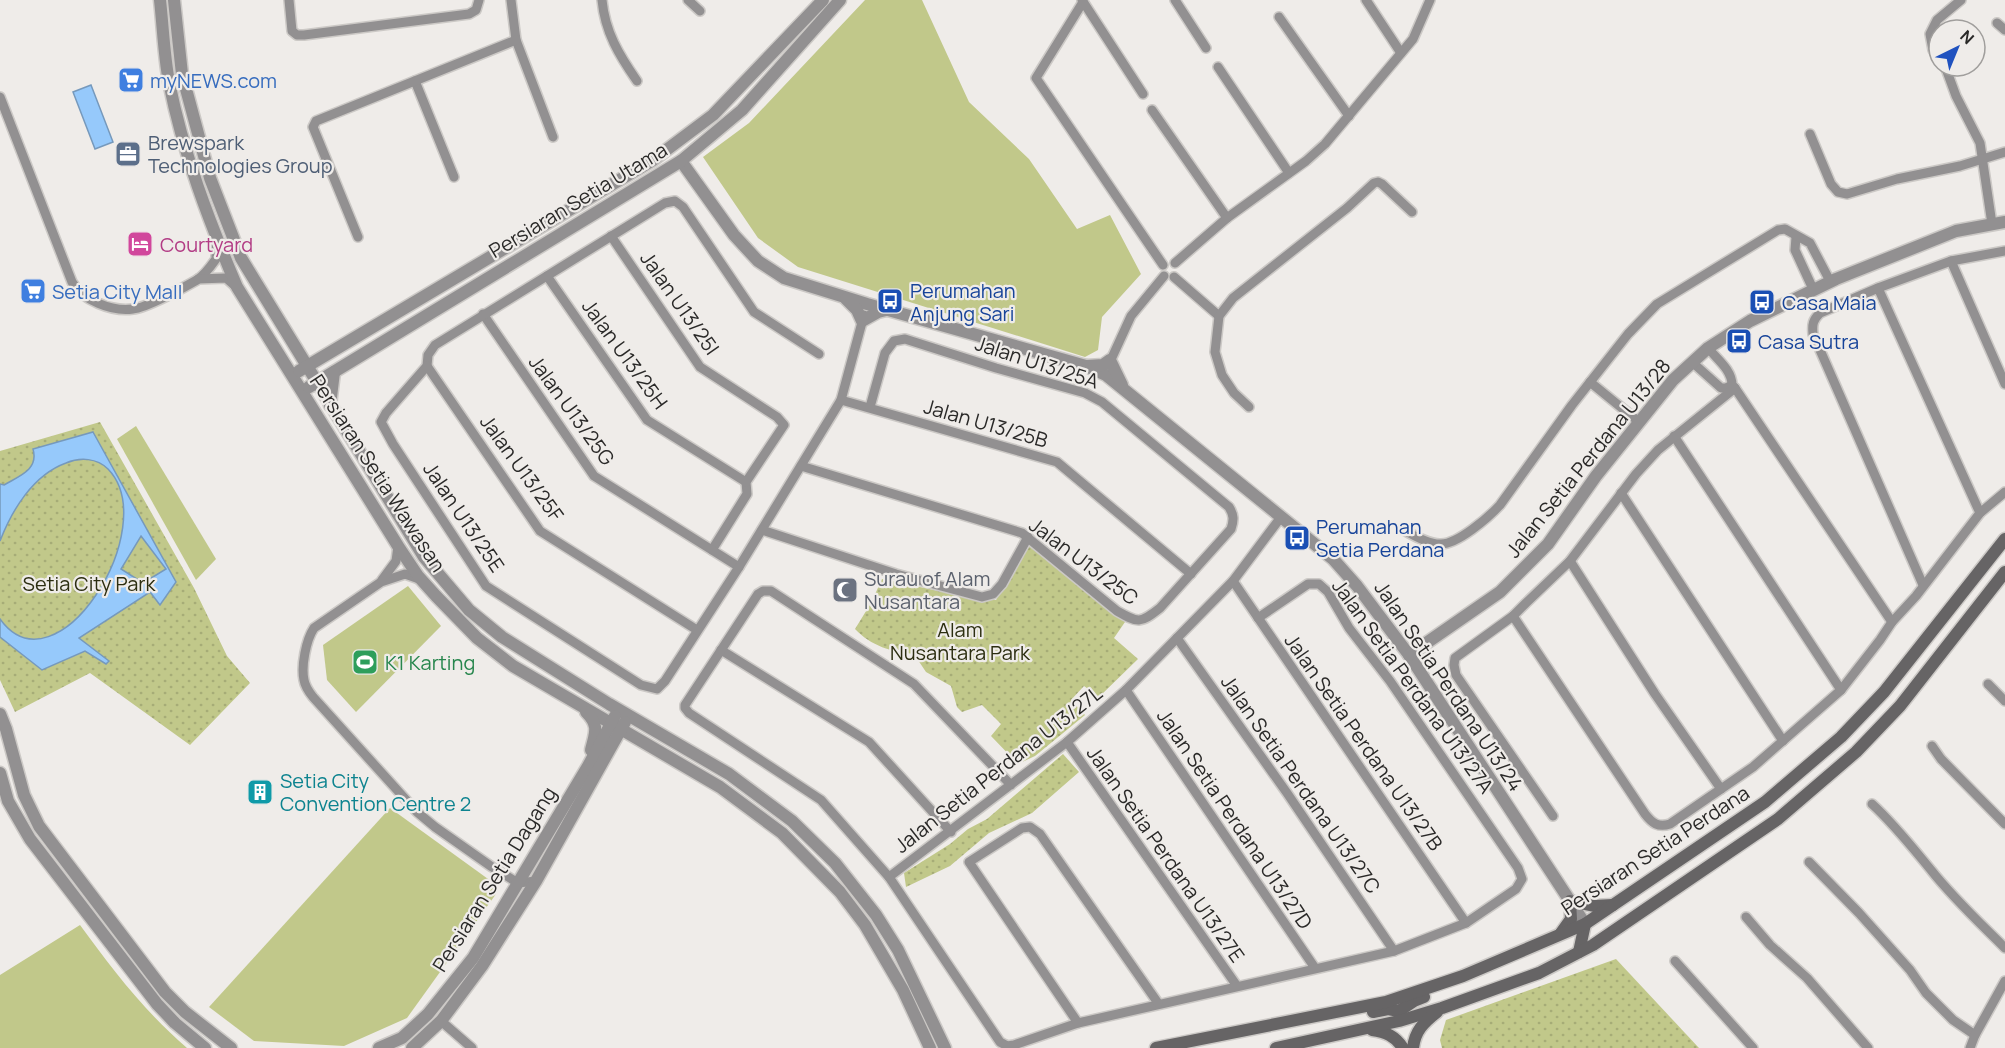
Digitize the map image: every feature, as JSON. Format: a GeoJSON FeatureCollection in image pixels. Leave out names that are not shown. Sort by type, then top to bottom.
{"type":"FeatureCollection","features":[{"type":"Feature","properties":{"kind":"main road","name":"Persiaran Setia Perdana"},"geometry":{"type":"LineString","coordinates":[[1155,1048],[1386,1002],[1463,976],[1585,924],[1765,801],[1841,737],[1884,692],[2005,539]]}},
{"type":"Feature","properties":{"kind":"main road","name":"Persiaran Setia Perdana"},"geometry":{"type":"LineString","coordinates":[[1276,1048],[1364,1029],[1401,1017],[1442,1008],[1539,973],[1610,933],[1778,819],[1856,752],[1900,706],[2005,572]]}},
{"type":"Feature","properties":{"kind":"main road"},"geometry":{"type":"LineString","coordinates":[[1558,936],[1571,920],[1570,901],[1593,906],[1613,905]]}},
{"type":"Feature","properties":{"kind":"main road"},"geometry":{"type":"LineString","coordinates":[[1579,952],[1585,924],[1610,933]]}},
{"type":"Feature","properties":{"kind":"main road"},"geometry":{"type":"LineString","coordinates":[[1404,1048],[1401,1017],[1414,1001],[1455,986],[1486,966]]}},
{"type":"Feature","properties":{"kind":"main road"},"geometry":{"type":"LineString","coordinates":[[1413,1048],[1414,1035],[1420,1026],[1442,1008]]}},
{"type":"Feature","properties":{"kind":"main road"},"geometry":{"type":"LineString","coordinates":[[1312,1015],[1337,1017],[1388,1010],[1401,1017],[1413,1048]]}},
{"type":"Feature","properties":{"kind":"main road"},"geometry":{"type":"LineString","coordinates":[[1364,1029],[1384,1032],[1397,1039],[1404,1048]]}},
{"type":"Feature","properties":{"kind":"street","name":"Persiaran Setia Wawasan"},"geometry":{"type":"LineString","coordinates":[[160,0],[169,80],[178,122],[216,238],[237,287],[422,581],[477,638],[513,666],[720,787],[782,832],[825,875],[865,925],[903,990],[930,1048]]}},
{"type":"Feature","properties":{"kind":"street","name":"Persiaran Setia Wawasan"},"geometry":{"type":"LineString","coordinates":[[174,0],[182,74],[210,178],[241,258],[424,557],[469,610],[522,651],[708,761],[751,789],[792,820],[835,863],[870,907],[897,950],[945,1048]]}},
{"type":"Feature","properties":{"kind":"street"},"geometry":{"type":"LineString","coordinates":[[289,0],[292,31],[297,35],[469,14],[476,10],[479,0]]}},
{"type":"Feature","properties":{"kind":"street"},"geometry":{"type":"LineString","coordinates":[[511,0],[516,40],[552,137]]}},
{"type":"Feature","properties":{"kind":"street"},"geometry":{"type":"LineString","coordinates":[[602,0],[604,16],[617,53],[637,81]]}},
{"type":"Feature","properties":{"kind":"street"},"geometry":{"type":"LineString","coordinates":[[688,0],[700,11]]}},
{"type":"Feature","properties":{"kind":"street","name":"Persiaran Setia Utama"},"geometry":{"type":"LineString","coordinates":[[293,375],[653,160],[693,131],[727,100],[823,0]]}},
{"type":"Feature","properties":{"kind":"street","name":"Persiaran Setia Utama"},"geometry":{"type":"LineString","coordinates":[[303,391],[681,161],[742,110],[840,0]]}},
{"type":"Feature","properties":{"kind":"street"},"geometry":{"type":"LineString","coordinates":[[1175,0],[1206,48]]}},
{"type":"Feature","properties":{"kind":"street"},"geometry":{"type":"LineString","coordinates":[[1366,0],[1401,53]]}},
{"type":"Feature","properties":{"kind":"street"},"geometry":{"type":"LineString","coordinates":[[1163,265],[1168,262],[1175,263],[1227,218],[1319,149],[1413,39],[1430,0]]}},
{"type":"Feature","properties":{"kind":"street"},"geometry":{"type":"LineString","coordinates":[[1939,18],[1961,0]]}},
{"type":"Feature","properties":{"kind":"street"},"geometry":{"type":"LineString","coordinates":[[1143,94],[1083,1],[1037,73],[1038,84],[1163,265],[1162,272],[1219,316]]}},
{"type":"Feature","properties":{"kind":"street"},"geometry":{"type":"LineString","coordinates":[[1279,17],[1349,116]]}},
{"type":"Feature","properties":{"kind":"street"},"geometry":{"type":"LineString","coordinates":[[358,237],[313,127],[316,121],[516,40]]}},
{"type":"Feature","properties":{"kind":"street"},"geometry":{"type":"LineString","coordinates":[[1218,67],[1289,173]]}},
{"type":"Feature","properties":{"kind":"street"},"geometry":{"type":"LineString","coordinates":[[1949,78],[1980,143],[1992,224]]}},
{"type":"Feature","properties":{"kind":"street"},"geometry":{"type":"LineString","coordinates":[[415,81],[454,177]]}},
{"type":"Feature","properties":{"kind":"street"},"geometry":{"type":"LineString","coordinates":[[0,98],[77,290],[94,301],[121,310],[138,308],[198,279],[216,259],[216,238]]}},
{"type":"Feature","properties":{"kind":"street"},"geometry":{"type":"LineString","coordinates":[[1152,110],[1227,218]]}},
{"type":"Feature","properties":{"kind":"street"},"geometry":{"type":"LineString","coordinates":[[653,160],[681,161],[685,146],[693,131]]}},
{"type":"Feature","properties":{"kind":"street"},"geometry":{"type":"LineString","coordinates":[[1810,134],[1831,184],[1834,189],[1843,194],[1897,179],[1960,166],[2005,152]]}},
{"type":"Feature","properties":{"kind":"street"},"geometry":{"type":"LineString","coordinates":[[661,173],[692,176],[693,158],[699,147]]}},
{"type":"Feature","properties":{"kind":"street","name":"Jalan Setia Perdana U13/24"},"geometry":{"type":"LineString","coordinates":[[681,161],[734,235],[758,261],[784,278],[887,310],[1086,366],[1106,375],[1333,559],[1357,585],[1409,655],[1585,924]]}},
{"type":"Feature","properties":{"kind":"street"},"geometry":{"type":"LineString","coordinates":[[1249,407],[1234,393],[1222,375],[1215,352],[1219,316],[1233,297],[1347,208],[1374,183],[1382,184],[1412,212]]}},
{"type":"Feature","properties":{"kind":"street"},"geometry":{"type":"LineString","coordinates":[[427,366],[428,355],[435,345],[665,203],[675,201],[683,207],[754,312],[819,354]]}},
{"type":"Feature","properties":{"kind":"street","name":"Jalan Setia Perdana U13/28"},"geometry":{"type":"LineString","coordinates":[[1409,655],[1500,592],[1548,544],[1596,476],[1673,380],[1708,348],[1750,321],[1830,281],[1956,231],[2005,222]]}},
{"type":"Feature","properties":{"kind":"street"},"geometry":{"type":"LineString","coordinates":[[1404,530],[1438,544],[1449,543],[1491,514],[1500,505],[1590,382],[1628,334],[1657,304],[1778,230],[1785,229],[1810,243],[1830,281]]}},
{"type":"Feature","properties":{"kind":"street","name":"Jalan U13/25I"},"geometry":{"type":"LineString","coordinates":[[611,236],[700,367],[777,417],[784,425],[746,482]]}},
{"type":"Feature","properties":{"kind":"street"},"geometry":{"type":"LineString","coordinates":[[1796,237],[1795,250],[1813,289]]}},
{"type":"Feature","properties":{"kind":"street"},"geometry":{"type":"LineString","coordinates":[[1923,585],[1813,334],[1814,319],[1820,313],[1878,288],[1952,261],[2005,251]]}},
{"type":"Feature","properties":{"kind":"street"},"geometry":{"type":"LineString","coordinates":[[1952,261],[2005,384]]}},
{"type":"Feature","properties":{"kind":"street"},"geometry":{"type":"LineString","coordinates":[[1106,375],[1110,360],[1131,316],[1178,270],[1175,263]]}},
{"type":"Feature","properties":{"kind":"street","name":"Jalan U13/25H"},"geometry":{"type":"LineString","coordinates":[[547,276],[647,420],[746,482]]}},
{"type":"Feature","properties":{"kind":"street"},"geometry":{"type":"LineString","coordinates":[[198,279],[226,278],[237,287]]}},
{"type":"Feature","properties":{"kind":"street"},"geometry":{"type":"LineString","coordinates":[[1878,288],[1980,513]]}},
{"type":"Feature","properties":{"kind":"street"},"geometry":{"type":"LineString","coordinates":[[843,297],[857,310],[862,321]]}},
{"type":"Feature","properties":{"kind":"street"},"geometry":{"type":"LineString","coordinates":[[697,630],[739,567],[841,400],[867,304]]}},
{"type":"Feature","properties":{"kind":"street"},"geometry":{"type":"LineString","coordinates":[[862,321],[887,310]]}},
{"type":"Feature","properties":{"kind":"street","name":"Jalan U13/25G"},"geometry":{"type":"LineString","coordinates":[[483,314],[594,476],[739,567]]}},
{"type":"Feature","properties":{"kind":"street","name":"Jalan U13/25A"},"geometry":{"type":"LineString","coordinates":[[870,407],[885,353],[894,341],[904,339],[1092,396],[1229,507],[1233,514],[1231,529],[1191,574]]}},
{"type":"Feature","properties":{"kind":"street"},"geometry":{"type":"LineString","coordinates":[[294,347],[311,356],[321,358]]}},
{"type":"Feature","properties":{"kind":"street"},"geometry":{"type":"LineString","coordinates":[[1708,348],[1732,377],[1733,387],[1892,622]]}},
{"type":"Feature","properties":{"kind":"street"},"geometry":{"type":"LineString","coordinates":[[1086,366],[1102,365],[1110,360]]}},
{"type":"Feature","properties":{"kind":"street"},"geometry":{"type":"LineString","coordinates":[[1110,360],[1124,388]]}},
{"type":"Feature","properties":{"kind":"street"},"geometry":{"type":"LineString","coordinates":[[1692,362],[1721,388],[1733,387]]}},
{"type":"Feature","properties":{"kind":"street","name":"Jalan U13/25E"},"geometry":{"type":"LineString","coordinates":[[427,366],[386,413],[381,422],[486,586],[641,685],[657,689],[665,681],[697,630]]}},
{"type":"Feature","properties":{"kind":"street","name":"Jalan U13/25F"},"geometry":{"type":"LineString","coordinates":[[427,366],[540,531],[697,630]]}},
{"type":"Feature","properties":{"kind":"street"},"geometry":{"type":"LineString","coordinates":[[330,405],[334,372]]}},
{"type":"Feature","properties":{"kind":"street"},"geometry":{"type":"LineString","coordinates":[[1590,382],[1639,422]]}},
{"type":"Feature","properties":{"kind":"street"},"geometry":{"type":"LineString","coordinates":[[1553,816],[1456,675],[1455,658],[1513,616],[1570,561],[1636,474],[1674,436],[1733,387]]}},
{"type":"Feature","properties":{"kind":"street","name":"Jalan U13/25B"},"geometry":{"type":"LineString","coordinates":[[841,400],[1057,462],[1191,574]]}},
{"type":"Feature","properties":{"kind":"street"},"geometry":{"type":"LineString","coordinates":[[1674,436],[1841,690]]}},
{"type":"Feature","properties":{"kind":"street","name":"Jalan U13/25C"},"geometry":{"type":"LineString","coordinates":[[801,466],[1022,533],[1117,611],[1134,621],[1147,619],[1191,574]]}},
{"type":"Feature","properties":{"kind":"street"},"geometry":{"type":"LineString","coordinates":[[712,550],[747,494],[746,482]]}},
{"type":"Feature","properties":{"kind":"street"},"geometry":{"type":"LineString","coordinates":[[1513,616],[1652,822],[1658,826],[1670,824],[1753,767],[1841,690],[1892,622],[1916,596],[1980,513],[2005,492]]}},
{"type":"Feature","properties":{"kind":"street"},"geometry":{"type":"LineString","coordinates":[[1621,493],[1783,741]]}},
{"type":"Feature","properties":{"kind":"street","name":"Jalan Setia Perdana U13/27L"},"geometry":{"type":"LineString","coordinates":[[1011,785],[914,684],[771,591],[758,594],[686,702],[687,711],[821,800],[890,877],[951,832],[1066,742],[1126,690],[1233,581],[1281,517]]}},
{"type":"Feature","properties":{"kind":"street"},"geometry":{"type":"LineString","coordinates":[[762,530],[896,574],[982,597],[993,594],[1002,584],[1028,537]]}},
{"type":"Feature","properties":{"kind":"street"},"geometry":{"type":"LineString","coordinates":[[381,582],[396,561],[398,546]]}},
{"type":"Feature","properties":{"kind":"street"},"geometry":{"type":"LineString","coordinates":[[1570,561],[1655,694],[1721,789]]}},
{"type":"Feature","properties":{"kind":"street"},"geometry":{"type":"LineString","coordinates":[[422,581],[407,574],[381,582],[314,628],[307,639],[303,677],[306,686],[313,697],[417,812],[473,855],[518,883],[536,881]]}},
{"type":"Feature","properties":{"kind":"street","name":"Jalan Setia Perdana U13/27B"},"geometry":{"type":"LineString","coordinates":[[1233,581],[1466,923]]}},
{"type":"Feature","properties":{"kind":"street","name":"Jalan Setia Perdana U13/27A"},"geometry":{"type":"LineString","coordinates":[[1258,618],[1308,584],[1319,584],[1324,587],[1349,628],[1390,681],[1518,868],[1522,879],[1516,889],[1466,923]]}},
{"type":"Feature","properties":{"kind":"street","name":"Jalan Setia Perdana U13/27C"},"geometry":{"type":"LineString","coordinates":[[1177,638],[1287,793],[1394,951]]}},
{"type":"Feature","properties":{"kind":"street"},"geometry":{"type":"LineString","coordinates":[[1397,639],[1424,645],[1420,672]]}},
{"type":"Feature","properties":{"kind":"street"},"geometry":{"type":"LineString","coordinates":[[721,650],[868,742],[951,832]]}},
{"type":"Feature","properties":{"kind":"street"},"geometry":{"type":"LineString","coordinates":[[1988,684],[2005,701]]}},
{"type":"Feature","properties":{"kind":"street","name":"Jalan Setia Perdana U13/27D"},"geometry":{"type":"LineString","coordinates":[[1126,690],[1315,968]]}},
{"type":"Feature","properties":{"kind":"street"},"geometry":{"type":"LineString","coordinates":[[577,703],[594,720],[596,728],[592,769]]}},
{"type":"Feature","properties":{"kind":"street","name":"Persiaran Setia Dagang"},"geometry":{"type":"LineString","coordinates":[[412,1048],[441,1021],[482,966],[524,901],[623,712]]}},
{"type":"Feature","properties":{"kind":"street"},"geometry":{"type":"LineString","coordinates":[[0,714],[24,795],[39,826],[165,992],[184,1012],[231,1048]]}},
{"type":"Feature","properties":{"kind":"street"},"geometry":{"type":"LineString","coordinates":[[592,769],[620,744],[627,742],[638,743],[669,757]]}},
{"type":"Feature","properties":{"kind":"street","name":"Jalan Setia Perdana U13/27E"},"geometry":{"type":"LineString","coordinates":[[1066,742],[1237,986]]}},
{"type":"Feature","properties":{"kind":"street"},"geometry":{"type":"LineString","coordinates":[[1932,746],[1941,759],[2005,824]]}},
{"type":"Feature","properties":{"kind":"street","name":"Persiaran Setia Dagang"},"geometry":{"type":"LineString","coordinates":[[379,1048],[402,1038],[428,1014],[472,958],[592,769]]}},
{"type":"Feature","properties":{"kind":"street"},"geometry":{"type":"LineString","coordinates":[[0,772],[8,801],[30,839],[157,1004],[175,1023],[205,1048]]}},
{"type":"Feature","properties":{"kind":"street"},"geometry":{"type":"LineString","coordinates":[[1872,804],[1971,914],[2005,948]]}},
{"type":"Feature","properties":{"kind":"street"},"geometry":{"type":"LineString","coordinates":[[1078,1023],[969,862],[1022,828],[1030,827],[1040,834],[1158,1004]]}},
{"type":"Feature","properties":{"kind":"street"},"geometry":{"type":"LineString","coordinates":[[1809,862],[1910,969],[1926,993],[1953,1020],[1974,1035]]}},
{"type":"Feature","properties":{"kind":"street"},"geometry":{"type":"LineString","coordinates":[[890,877],[1000,1041],[1007,1046],[1078,1023],[1394,951],[1466,923]]}},
{"type":"Feature","properties":{"kind":"street"},"geometry":{"type":"LineString","coordinates":[[518,883],[524,901]]}},
{"type":"Feature","properties":{"kind":"street"},"geometry":{"type":"LineString","coordinates":[[1746,917],[1770,945],[1807,978],[1868,1048]]}},
{"type":"Feature","properties":{"kind":"street"},"geometry":{"type":"LineString","coordinates":[[1675,961],[1753,1048]]}},
{"type":"Feature","properties":{"kind":"street"},"geometry":{"type":"LineString","coordinates":[[1970,1048],[1974,1035],[2005,981]]}},
{"type":"Feature","properties":{"kind":"street"},"geometry":{"type":"LineString","coordinates":[[441,1021],[472,1048]]}},
{"type":"Feature","properties":{"kind":"green space"},"geometry":{"type":"Polygon","coordinates":[[[865,0],[922,0],[969,102],[1029,159],[1077,229],[1110,215],[1141,274],[1102,317],[1098,350],[1085,357],[798,267],[758,238],[703,157],[749,123],[865,0]]]}},
{"type":"Feature","properties":{"kind":"green space","name":"Setia City Park"},"geometry":{"type":"Polygon","coordinates":[[[100,422],[194,588],[227,656],[250,683],[190,745],[90,673],[15,712],[0,680],[0,451],[100,422]]]}},
{"type":"Feature","properties":{"kind":"green space"},"geometry":{"type":"Polygon","coordinates":[[[136,426],[216,559],[196,580],[117,439],[136,426]]]}},
{"type":"Feature","properties":{"kind":"green space","name":"Alam Nusantara Park"},"geometry":{"type":"Polygon","coordinates":[[[1034,546],[1125,622],[1114,638],[1138,659],[1099,697],[1084,686],[1071,700],[1085,715],[1035,756],[1018,764],[991,736],[1001,724],[982,705],[962,712],[957,707],[951,686],[926,672],[914,654],[882,647],[868,640],[855,629],[882,579],[967,597],[996,600],[1021,549],[1034,546]]]}},
{"type":"Feature","properties":{"kind":"green space","name":"K1 Karting"},"geometry":{"type":"Polygon","coordinates":[[[408,586],[441,626],[356,712],[327,680],[323,645],[408,586]]]}},
{"type":"Feature","properties":{"kind":"green space"},"geometry":{"type":"Polygon","coordinates":[[[1063,754],[1079,772],[1032,813],[989,833],[950,866],[906,887],[904,873],[950,844],[968,829],[987,819],[1063,754]]]}},
{"type":"Feature","properties":{"kind":"green space"},"geometry":{"type":"Polygon","coordinates":[[[390,808],[495,884],[496,894],[407,1018],[344,1046],[254,1041],[209,1007],[390,808]]]}},
{"type":"Feature","properties":{"kind":"green space"},"geometry":{"type":"Polygon","coordinates":[[[80,925],[130,990],[187,1048],[0,1048],[0,975],[80,925]]]}},
{"type":"Feature","properties":{"kind":"green space"},"geometry":{"type":"Polygon","coordinates":[[[1616,959],[1699,1048],[1442,1048],[1440,1040],[1446,1020],[1616,959]]]}},
{"type":"Feature","properties":{"kind":"water"},"geometry":{"type":"Polygon","coordinates":[[[91,85],[113,142],[95,149],[73,92],[91,85]]]}},
{"type":"Feature","properties":{"kind":"water"},"geometry":{"type":"Polygon","coordinates":[[[93,432],[176,582],[160,605],[150,592],[79,638],[109,661],[106,664],[85,651],[42,670],[0,637],[0,619],[23,637],[48,637],[74,621],[96,595],[113,563],[123,528],[122,495],[108,469],[94,461],[77,460],[54,469],[34,485],[17,506],[0,541],[0,484],[4,485],[26,472],[33,462],[33,449],[93,432]],[[141,536],[121,569],[143,583],[166,569],[141,536]]]}},
{"type":"Feature","properties":{"kind":"place","name":"myNEWS.com"},"geometry":{"type":"Point","coordinates":[131,80]}},
{"type":"Feature","properties":{"kind":"place","name":"Brewspark Technologies Group"},"geometry":{"type":"Point","coordinates":[128,154]}},
{"type":"Feature","properties":{"kind":"place","name":"Courtyard"},"geometry":{"type":"Point","coordinates":[140,244]}},
{"type":"Feature","properties":{"kind":"place","name":"Setia City Mall"},"geometry":{"type":"Point","coordinates":[33,291]}},
{"type":"Feature","properties":{"kind":"place","name":"Perumahan Anjung Sari"},"geometry":{"type":"Point","coordinates":[890,301]}},
{"type":"Feature","properties":{"kind":"place","name":"Casa Maia"},"geometry":{"type":"Point","coordinates":[1762,302]}},
{"type":"Feature","properties":{"kind":"place","name":"Casa Sutra"},"geometry":{"type":"Point","coordinates":[1739,341]}},
{"type":"Feature","properties":{"kind":"place","name":"Perumahan Setia Perdana"},"geometry":{"type":"Point","coordinates":[1297,538]}},
{"type":"Feature","properties":{"kind":"place","name":"Surau of Alam Nusantara"},"geometry":{"type":"Point","coordinates":[845,590]}},
{"type":"Feature","properties":{"kind":"place","name":"K1 Karting"},"geometry":{"type":"Point","coordinates":[365,662]}},
{"type":"Feature","properties":{"kind":"place","name":"Setia City Convention Centre 2"},"geometry":{"type":"Point","coordinates":[260,792]}}]}
